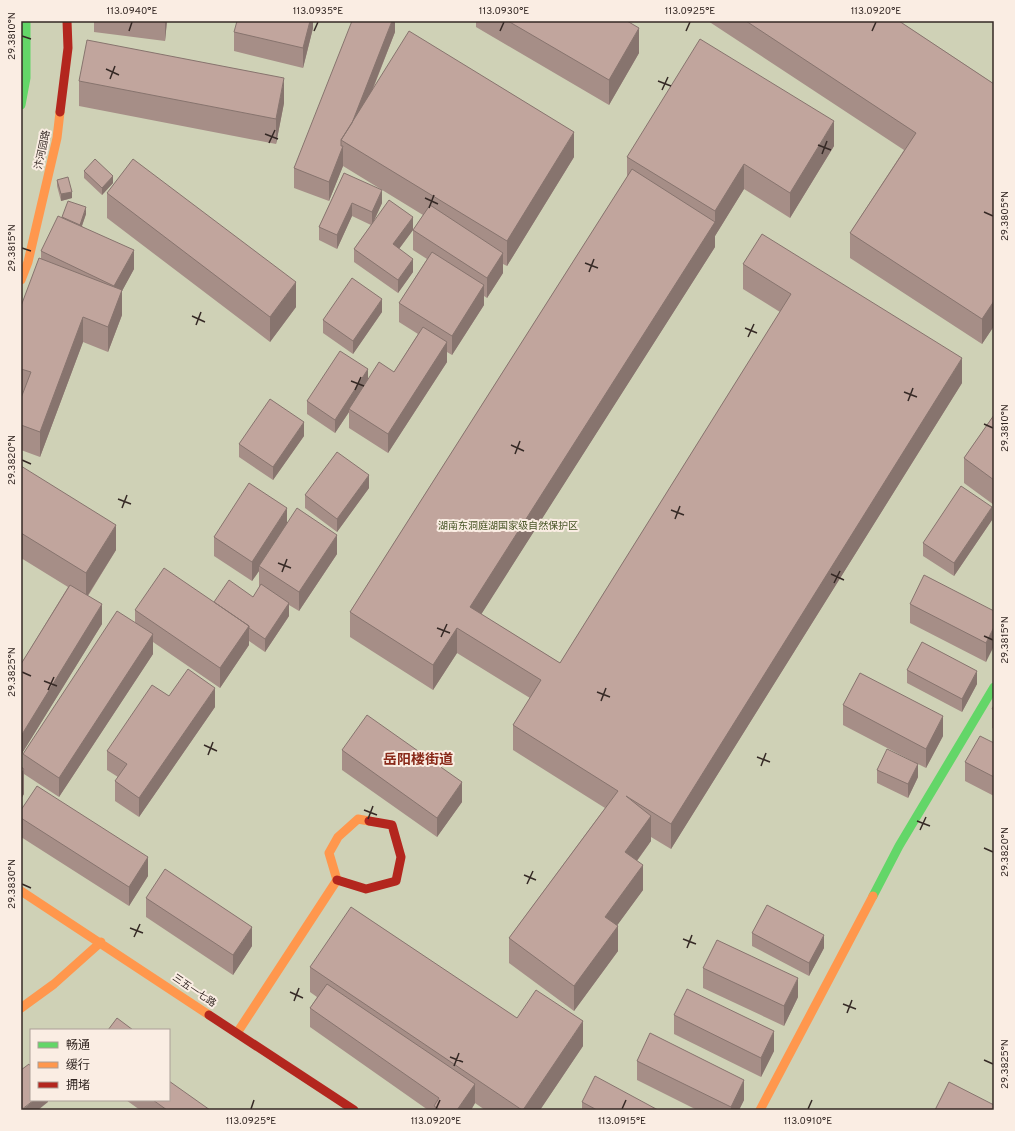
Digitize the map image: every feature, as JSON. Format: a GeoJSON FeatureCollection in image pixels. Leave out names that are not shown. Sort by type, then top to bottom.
{"type":"FeatureCollection","features":[{"type":"Feature","properties":{"kind":"street"},"geometry":{"type":"LineString","coordinates":[[21,105],[26,78],[26,21]]}},
{"type":"Feature","properties":{"kind":"street","name":"汴河园路"},"geometry":{"type":"LineString","coordinates":[[21,280],[28,262],[57,138],[68,48],[67,21]]}},
{"type":"Feature","properties":{"kind":"street"},"geometry":{"type":"LineString","coordinates":[[760,1110],[899,846],[994,687]]}},
{"type":"Feature","properties":{"kind":"street"},"geometry":{"type":"LineString","coordinates":[[237,1033],[337,880],[329,853],[338,837],[358,819],[392,825],[401,857],[396,881],[366,889],[337,880]]}},
{"type":"Feature","properties":{"kind":"street","name":"三五一七路"},"geometry":{"type":"LineString","coordinates":[[21,890],[354,1110]]}},
{"type":"Feature","properties":{"kind":"street"},"geometry":{"type":"LineString","coordinates":[[21,1008],[54,984],[101,942]]}},
{"type":"Feature","properties":{"kind":"green space","name":"湖南东洞庭湖国家级自然保护区"},"geometry":{"type":"Polygon","coordinates":[[[21,21],[994,21],[994,1110],[21,1110],[21,21]]]}},
{"type":"Feature","properties":{"kind":"building"},"geometry":{"type":"Polygon","coordinates":[[[237,21],[310,21],[303,48],[234,32],[237,21]]]}},
{"type":"Feature","properties":{"kind":"building"},"geometry":{"type":"Polygon","coordinates":[[[352,21],[392,21],[352,123],[341,140],[341,146],[343,146],[329,182],[294,168],[352,21]]]}},
{"type":"Feature","properties":{"kind":"building"},"geometry":{"type":"Polygon","coordinates":[[[508,21],[627,21],[639,28],[609,80],[508,21]]]}},
{"type":"Feature","properties":{"kind":"building"},"geometry":{"type":"Polygon","coordinates":[[[746,21],[899,21],[994,84],[994,301],[982,319],[850,233],[916,133],[746,21]]]}},
{"type":"Feature","properties":{"kind":"building"},"geometry":{"type":"Polygon","coordinates":[[[409,31],[574,132],[507,241],[341,140],[409,31]]]}},
{"type":"Feature","properties":{"kind":"building"},"geometry":{"type":"Polygon","coordinates":[[[700,39],[834,121],[790,193],[744,164],[715,211],[627,157],[700,39]]]}},
{"type":"Feature","properties":{"kind":"building"},"geometry":{"type":"Polygon","coordinates":[[[87,40],[284,78],[276,119],[79,81],[87,40]]]}},
{"type":"Feature","properties":{"kind":"building"},"geometry":{"type":"Polygon","coordinates":[[[95,159],[113,176],[102,188],[84,171],[95,159]]]}},
{"type":"Feature","properties":{"kind":"building"},"geometry":{"type":"Polygon","coordinates":[[[133,159],[296,282],[270,317],[107,193],[133,159]]]}},
{"type":"Feature","properties":{"kind":"building"},"geometry":{"type":"Polygon","coordinates":[[[632,169],[715,222],[470,607],[560,663],[791,294],[743,264],[762,234],[962,358],[671,824],[626,796],[651,816],[625,852],[643,865],[605,917],[618,926],[574,986],[509,938],[618,791],[513,725],[541,680],[457,628],[433,665],[350,612],[632,169]]]}},
{"type":"Feature","properties":{"kind":"building"},"geometry":{"type":"Polygon","coordinates":[[[344,173],[382,190],[372,212],[352,203],[337,235],[319,227],[344,173]]]}},
{"type":"Feature","properties":{"kind":"building"},"geometry":{"type":"Polygon","coordinates":[[[68,177],[72,192],[61,194],[57,180],[68,177]]]}},
{"type":"Feature","properties":{"kind":"building"},"geometry":{"type":"Polygon","coordinates":[[[389,200],[413,217],[393,244],[413,259],[398,280],[354,249],[389,200]]]}},
{"type":"Feature","properties":{"kind":"building"},"geometry":{"type":"Polygon","coordinates":[[[68,201],[86,207],[80,225],[62,217],[68,201]]]}},
{"type":"Feature","properties":{"kind":"building"},"geometry":{"type":"Polygon","coordinates":[[[430,205],[503,253],[487,278],[413,230],[430,205]]]}},
{"type":"Feature","properties":{"kind":"building"},"geometry":{"type":"Polygon","coordinates":[[[58,216],[134,250],[114,286],[41,251],[58,216]]]}},
{"type":"Feature","properties":{"kind":"building"},"geometry":{"type":"Polygon","coordinates":[[[432,252],[484,285],[452,336],[399,303],[432,252]]]}},
{"type":"Feature","properties":{"kind":"building"},"geometry":{"type":"Polygon","coordinates":[[[39,258],[122,290],[108,327],[83,317],[40,432],[21,425],[21,398],[31,372],[21,369],[21,306],[39,258]]]}},
{"type":"Feature","properties":{"kind":"building"},"geometry":{"type":"Polygon","coordinates":[[[352,278],[382,299],[353,341],[323,320],[352,278]]]}},
{"type":"Feature","properties":{"kind":"building"},"geometry":{"type":"Polygon","coordinates":[[[423,327],[447,342],[388,434],[349,409],[379,362],[394,372],[423,327]]]}},
{"type":"Feature","properties":{"kind":"building"},"geometry":{"type":"Polygon","coordinates":[[[340,351],[368,369],[335,420],[307,401],[340,351]]]}},
{"type":"Feature","properties":{"kind":"building"},"geometry":{"type":"Polygon","coordinates":[[[270,399],[304,422],[273,467],[239,444],[270,399]]]}},
{"type":"Feature","properties":{"kind":"building"},"geometry":{"type":"Polygon","coordinates":[[[994,415],[994,480],[964,458],[994,415]]]}},
{"type":"Feature","properties":{"kind":"building"},"geometry":{"type":"Polygon","coordinates":[[[337,452],[369,475],[337,519],[305,495],[337,452]]]}},
{"type":"Feature","properties":{"kind":"building"},"geometry":{"type":"Polygon","coordinates":[[[21,466],[116,525],[86,573],[21,533],[21,466]]]}},
{"type":"Feature","properties":{"kind":"building"},"geometry":{"type":"Polygon","coordinates":[[[249,483],[287,508],[252,562],[214,537],[249,483]]]}},
{"type":"Feature","properties":{"kind":"building"},"geometry":{"type":"Polygon","coordinates":[[[961,486],[992,507],[954,563],[923,543],[961,486]]]}},
{"type":"Feature","properties":{"kind":"building"},"geometry":{"type":"Polygon","coordinates":[[[297,508],[337,535],[299,592],[259,566],[297,508]]]}},
{"type":"Feature","properties":{"kind":"building"},"geometry":{"type":"Polygon","coordinates":[[[164,568],[249,626],[220,668],[135,610],[164,568]]]}},
{"type":"Feature","properties":{"kind":"building"},"geometry":{"type":"Polygon","coordinates":[[[924,575],[994,611],[994,627],[986,643],[910,604],[924,575]]]}},
{"type":"Feature","properties":{"kind":"building"},"geometry":{"type":"Polygon","coordinates":[[[229,580],[253,597],[261,584],[289,603],[265,639],[214,602],[229,580]]]}},
{"type":"Feature","properties":{"kind":"building"},"geometry":{"type":"Polygon","coordinates":[[[70,585],[102,604],[21,736],[21,664],[70,585]]]}},
{"type":"Feature","properties":{"kind":"building"},"geometry":{"type":"Polygon","coordinates":[[[117,611],[153,634],[59,778],[23,754],[117,611]]]}},
{"type":"Feature","properties":{"kind":"building"},"geometry":{"type":"Polygon","coordinates":[[[922,642],[977,671],[962,699],[907,670],[922,642]]]}},
{"type":"Feature","properties":{"kind":"building"},"geometry":{"type":"Polygon","coordinates":[[[188,669],[215,688],[139,798],[115,781],[127,764],[107,751],[152,685],[169,696],[188,669]]]}},
{"type":"Feature","properties":{"kind":"building"},"geometry":{"type":"Polygon","coordinates":[[[860,673],[943,716],[926,749],[843,705],[860,673]]]}},
{"type":"Feature","properties":{"kind":"building"},"geometry":{"type":"Polygon","coordinates":[[[367,715],[462,782],[437,818],[342,750],[367,715]]]}},
{"type":"Feature","properties":{"kind":"building"},"geometry":{"type":"Polygon","coordinates":[[[980,736],[994,743],[994,777],[965,762],[980,736]]]}},
{"type":"Feature","properties":{"kind":"building"},"geometry":{"type":"Polygon","coordinates":[[[887,749],[918,764],[908,784],[877,770],[887,749]]]}},
{"type":"Feature","properties":{"kind":"building"},"geometry":{"type":"Polygon","coordinates":[[[21,767],[24,769],[21,774],[21,767]]]}},
{"type":"Feature","properties":{"kind":"building"},"geometry":{"type":"Polygon","coordinates":[[[37,786],[148,857],[129,887],[21,818],[21,810],[37,786]]]}},
{"type":"Feature","properties":{"kind":"building"},"geometry":{"type":"Polygon","coordinates":[[[165,869],[252,927],[233,955],[146,898],[165,869]]]}},
{"type":"Feature","properties":{"kind":"building"},"geometry":{"type":"Polygon","coordinates":[[[767,905],[824,935],[809,963],[752,933],[767,905]]]}},
{"type":"Feature","properties":{"kind":"building"},"geometry":{"type":"Polygon","coordinates":[[[351,907],[517,1018],[536,990],[583,1021],[523,1110],[310,967],[351,907]]]}},
{"type":"Feature","properties":{"kind":"building"},"geometry":{"type":"Polygon","coordinates":[[[717,940],[798,978],[784,1006],[703,968],[717,940]]]}},
{"type":"Feature","properties":{"kind":"building"},"geometry":{"type":"Polygon","coordinates":[[[327,984],[475,1084],[457,1110],[440,1110],[434,1106],[439,1098],[310,1008],[327,984]]]}},
{"type":"Feature","properties":{"kind":"building"},"geometry":{"type":"Polygon","coordinates":[[[687,989],[774,1031],[761,1058],[674,1015],[687,989]]]}},
{"type":"Feature","properties":{"kind":"building"},"geometry":{"type":"Polygon","coordinates":[[[117,1018],[132,1029],[109,1029],[117,1018]]]}},
{"type":"Feature","properties":{"kind":"building"},"geometry":{"type":"Polygon","coordinates":[[[650,1033],[744,1080],[731,1107],[637,1061],[650,1033]]]}},
{"type":"Feature","properties":{"kind":"building"},"geometry":{"type":"Polygon","coordinates":[[[29,1064],[30,1066],[30,1101],[33,1101],[21,1110],[21,1070],[29,1064]]]}},
{"type":"Feature","properties":{"kind":"building"},"geometry":{"type":"Polygon","coordinates":[[[595,1076],[658,1110],[597,1110],[582,1102],[595,1076]]]}},
{"type":"Feature","properties":{"kind":"building"},"geometry":{"type":"Polygon","coordinates":[[[170,1082],[210,1110],[167,1110],[154,1101],[170,1101],[170,1082]]]}},
{"type":"Feature","properties":{"kind":"building"},"geometry":{"type":"Polygon","coordinates":[[[949,1082],[994,1105],[994,1110],[935,1110],[949,1082]]]}},
{"type":"Feature","properties":{"kind":"traffic: fast"},"geometry":{"type":"LineString","coordinates":[[21,105],[26,78],[26,21]]}},
{"type":"Feature","properties":{"kind":"traffic: fast"},"geometry":{"type":"LineString","coordinates":[[873,896],[899,846],[994,687]]}},
{"type":"Feature","properties":{"kind":"traffic: slow"},"geometry":{"type":"LineString","coordinates":[[21,280],[28,262],[57,138],[60,112]]}},
{"type":"Feature","properties":{"kind":"traffic: slow"},"geometry":{"type":"LineString","coordinates":[[237,1033],[337,880],[329,853],[338,837],[358,819],[369,821]]}},
{"type":"Feature","properties":{"kind":"traffic: slow"},"geometry":{"type":"LineString","coordinates":[[21,891],[209,1015]]}},
{"type":"Feature","properties":{"kind":"traffic: slow"},"geometry":{"type":"LineString","coordinates":[[760,1110],[873,896]]}},
{"type":"Feature","properties":{"kind":"traffic: slow"},"geometry":{"type":"LineString","coordinates":[[21,1008],[54,984],[101,942]]}},
{"type":"Feature","properties":{"kind":"traffic: jam"},"geometry":{"type":"LineString","coordinates":[[60,112],[68,48],[67,21]]}},
{"type":"Feature","properties":{"kind":"traffic: jam"},"geometry":{"type":"LineString","coordinates":[[337,880],[366,889],[396,881],[401,857],[392,825],[369,821]]}},
{"type":"Feature","properties":{"kind":"traffic: jam"},"geometry":{"type":"LineString","coordinates":[[209,1015],[354,1110]]}},
{"type":"Feature","properties":{"kind":"district","name":"岳阳楼街道"},"geometry":{"type":"Point","coordinates":[418,760]}}]}
